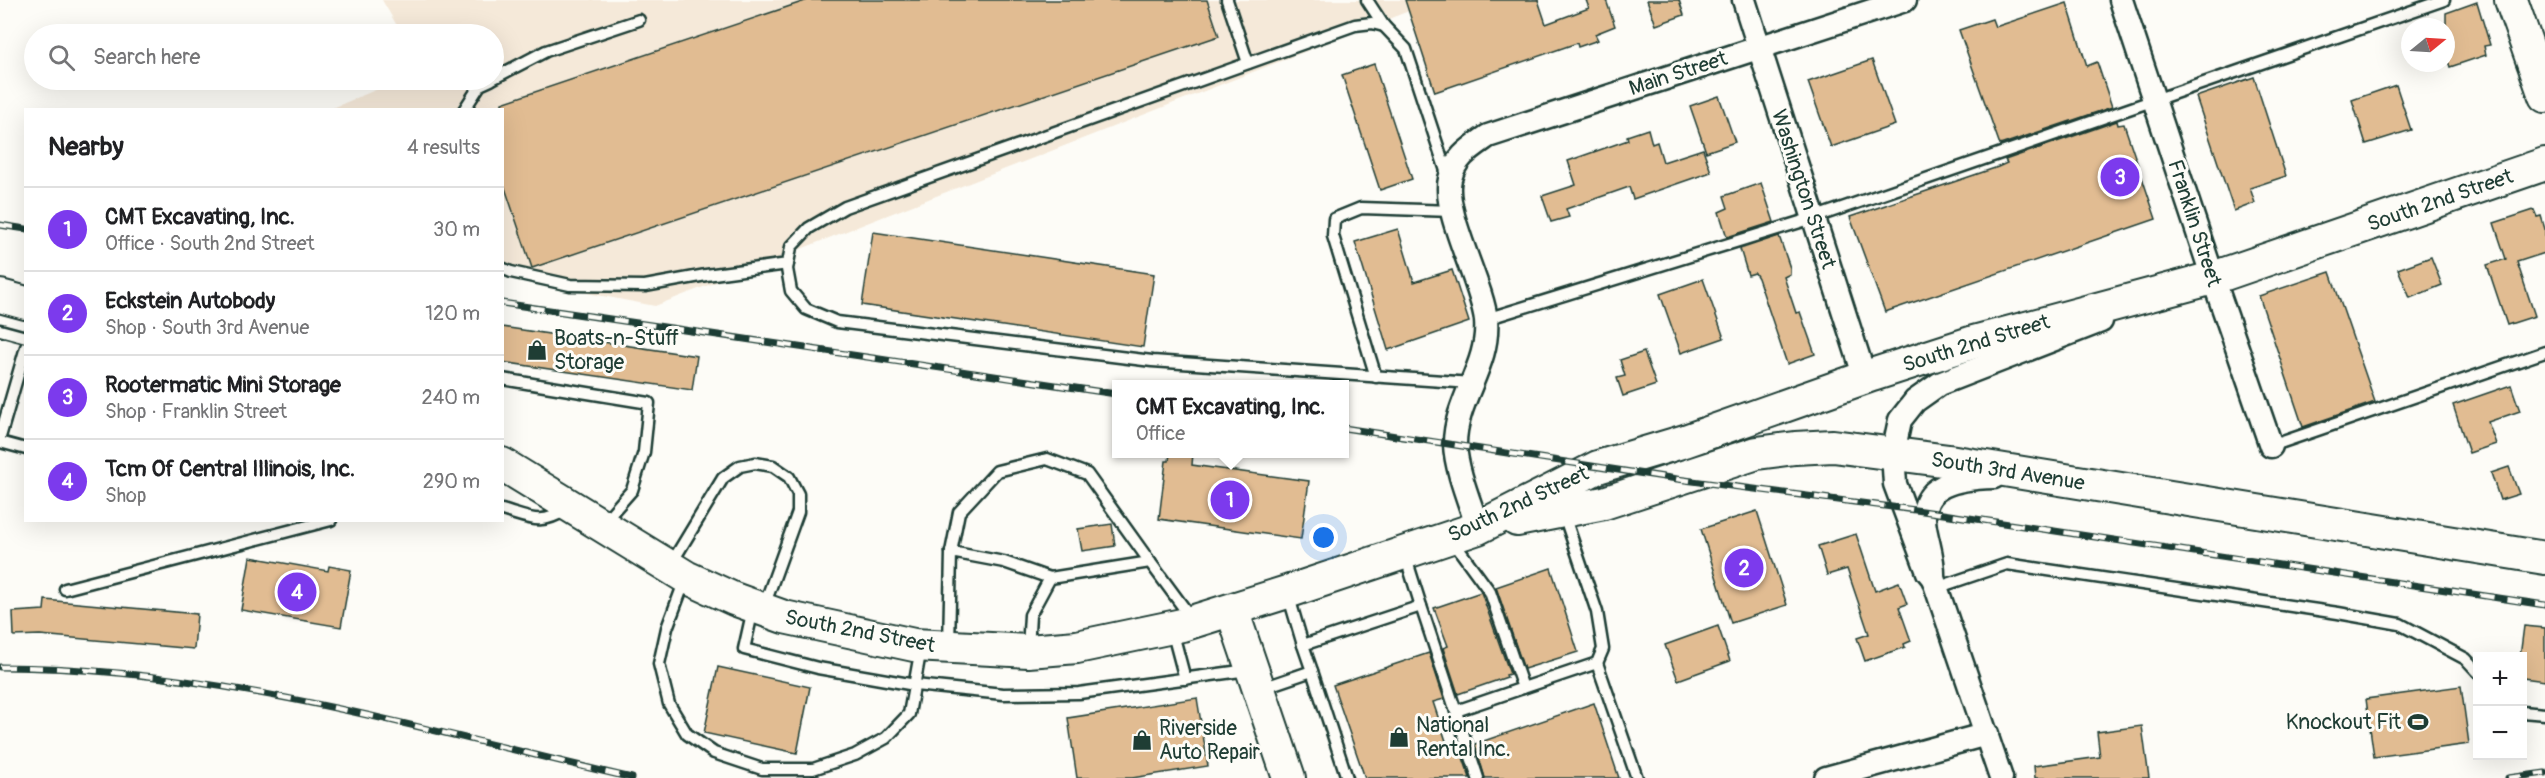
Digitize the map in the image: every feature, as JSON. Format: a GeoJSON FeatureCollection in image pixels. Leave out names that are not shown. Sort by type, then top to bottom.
{"type":"FeatureCollection","features":[{"type":"Feature","properties":{"kind":"main road"},"geometry":{"type":"LineString","coordinates":[[2511,0],[2545,96]]}},
{"type":"Feature","properties":{"kind":"main road","name":"South 2nd Street"},"geometry":{"type":"LineString","coordinates":[[1559,500],[1598,467],[1685,441],[1865,378],[2012,331],[2213,278],[2545,164]]}},
{"type":"Feature","properties":{"kind":"main road"},"geometry":{"type":"LineString","coordinates":[[0,296],[24,302]]}},
{"type":"Feature","properties":{"kind":"main road","name":"South 3rd Avenue"},"geometry":{"type":"LineString","coordinates":[[1464,533],[1559,500],[1604,503],[1757,453],[1813,446],[1859,448],[1893,453],[2545,558]]}},
{"type":"Feature","properties":{"kind":"main road","name":"South 2nd Street"},"geometry":{"type":"LineString","coordinates":[[506,471],[571,507],[678,572],[758,608],[795,620],[935,647],[1028,651],[1077,647],[1183,625],[1464,533]]}},
{"type":"Feature","properties":{"kind":"main road"},"geometry":{"type":"LineString","coordinates":[[1232,610],[1289,778]]}},
{"type":"Feature","properties":{"kind":"street","name":"Washington Street"},"geometry":{"type":"LineString","coordinates":[[1744,0],[1865,378]]}},
{"type":"Feature","properties":{"kind":"street","name":"Main Street"},"geometry":{"type":"LineString","coordinates":[[1453,170],[1488,136],[1905,0]]}},
{"type":"Feature","properties":{"kind":"street","name":"Franklin Street"},"geometry":{"type":"LineString","coordinates":[[2121,0],[2271,446]]}},
{"type":"Feature","properties":{"kind":"street"},"geometry":{"type":"LineString","coordinates":[[1453,170],[1453,211],[1486,319],[1486,340],[1482,358],[1458,423],[1455,444],[1464,484],[1464,533]]}},
{"type":"Feature","properties":{"kind":"street"},"geometry":{"type":"LineString","coordinates":[[2001,778],[1935,583],[1928,572],[1899,498],[1893,453],[1900,420],[1915,401],[1939,384],[2180,288]]}},
{"type":"Feature","properties":{"kind":"street"},"geometry":{"type":"LineString","coordinates":[[1935,583],[1934,565],[1923,511],[1928,499],[1939,489],[1960,480],[2036,476]]}},
{"type":"Feature","properties":{"kind":"street"},"geometry":{"type":"LineString","coordinates":[[1826,778],[1987,734]]}},
{"type":"Feature","properties":{"kind":"lane"},"geometry":{"type":"LineString","coordinates":[[1227,0],[1248,63]]}},
{"type":"Feature","properties":{"kind":"lane"},"geometry":{"type":"LineString","coordinates":[[1367,0],[1384,26],[1406,49],[1453,170]]}},
{"type":"Feature","properties":{"kind":"lane"},"geometry":{"type":"LineString","coordinates":[[1486,319],[1814,218],[2444,0]]}},
{"type":"Feature","properties":{"kind":"lane"},"geometry":{"type":"LineString","coordinates":[[504,73],[546,51],[639,20]]}},
{"type":"Feature","properties":{"kind":"lane"},"geometry":{"type":"LineString","coordinates":[[1384,26],[1372,23],[1355,25],[845,207],[809,228],[791,247],[788,264],[791,291],[806,309],[837,322],[1152,361],[1472,382]]}},
{"type":"Feature","properties":{"kind":"lane"},"geometry":{"type":"LineString","coordinates":[[465,108],[477,90]]}},
{"type":"Feature","properties":{"kind":"lane"},"geometry":{"type":"LineString","coordinates":[[1376,377],[1333,236],[1335,219],[1360,208],[1453,211]]}},
{"type":"Feature","properties":{"kind":"lane"},"geometry":{"type":"LineString","coordinates":[[504,269],[570,285],[645,286],[706,274],[788,264]]}},
{"type":"Feature","properties":{"kind":"lane"},"geometry":{"type":"LineString","coordinates":[[0,330],[24,336]]}},
{"type":"Feature","properties":{"kind":"lane"},"geometry":{"type":"LineString","coordinates":[[2271,446],[2545,352]]}},
{"type":"Feature","properties":{"kind":"lane"},"geometry":{"type":"LineString","coordinates":[[0,437],[24,354]]}},
{"type":"Feature","properties":{"kind":"lane"},"geometry":{"type":"LineString","coordinates":[[504,379],[649,403],[644,452],[632,490],[601,526]]}},
{"type":"Feature","properties":{"kind":"lane"},"geometry":{"type":"LineString","coordinates":[[0,442],[24,448]]}},
{"type":"Feature","properties":{"kind":"lane"},"geometry":{"type":"LineString","coordinates":[[1185,679],[1183,625],[1150,562],[1087,474],[1047,459],[997,471],[959,512],[935,647],[915,685],[909,714],[886,738],[855,755],[813,769],[762,769],[714,753],[687,734],[669,704],[659,663],[678,572],[723,478],[740,466],[755,463],[773,466],[789,477],[798,494],[798,512],[758,608],[744,649],[818,668],[915,685],[1002,694],[1079,693],[1185,679],[1255,679],[1312,671]]}},
{"type":"Feature","properties":{"kind":"lane"},"geometry":{"type":"LineString","coordinates":[[1559,500],[1597,612],[1603,649],[1598,663],[1637,778]]}},
{"type":"Feature","properties":{"kind":"lane"},"geometry":{"type":"LineString","coordinates":[[504,511],[538,521],[551,519],[571,507]]}},
{"type":"Feature","properties":{"kind":"lane"},"geometry":{"type":"LineString","coordinates":[[65,589],[323,522]]}},
{"type":"Feature","properties":{"kind":"lane"},"geometry":{"type":"LineString","coordinates":[[1464,533],[1490,592],[1523,688]]}},
{"type":"Feature","properties":{"kind":"lane"},"geometry":{"type":"LineString","coordinates":[[951,552],[1004,562],[1050,578],[1150,562]]}},
{"type":"Feature","properties":{"kind":"lane"},"geometry":{"type":"LineString","coordinates":[[1404,553],[1479,778]]}},
{"type":"Feature","properties":{"kind":"lane"},"geometry":{"type":"LineString","coordinates":[[1935,583],[2007,564],[2338,613],[2400,624],[2466,659],[2473,667]]}},
{"type":"Feature","properties":{"kind":"lane"},"geometry":{"type":"LineString","coordinates":[[1028,651],[1030,615],[1050,578]]}},
{"type":"Feature","properties":{"kind":"lane"},"geometry":{"type":"LineString","coordinates":[[1287,592],[1347,778]]}},
{"type":"Feature","properties":{"kind":"lane"},"geometry":{"type":"LineString","coordinates":[[1303,645],[1421,606]]}},
{"type":"Feature","properties":{"kind":"lane"},"geometry":{"type":"LineString","coordinates":[[1456,711],[1598,663]]}},
{"type":"Feature","properties":{"kind":"lane"},"geometry":{"type":"LineString","coordinates":[[2527,712],[2545,714]]}},
{"type":"Feature","properties":{"kind":"shaded area"},"geometry":{"type":"Polygon","coordinates":[[[382,0],[1437,0],[655,306],[504,277],[504,108],[333,108],[375,90],[504,90],[504,24],[396,24],[382,0]]]}},
{"type":"Feature","properties":{"kind":"building"},"geometry":{"type":"Polygon","coordinates":[[[808,0],[1207,0],[1219,36],[532,268],[504,185],[504,108],[502,108],[502,103],[808,0]]]}},
{"type":"Feature","properties":{"kind":"building"},"geometry":{"type":"Polygon","coordinates":[[[1405,0],[1538,0],[1546,24],[1589,8],[1586,0],[1606,0],[1615,26],[1595,34],[1598,40],[1578,47],[1577,43],[1435,92],[1405,0]]]}},
{"type":"Feature","properties":{"kind":"building"},"geometry":{"type":"Polygon","coordinates":[[[1647,0],[1679,0],[1684,15],[1656,25],[1647,0]]]}},
{"type":"Feature","properties":{"kind":"building"},"geometry":{"type":"Polygon","coordinates":[[[2477,2],[2490,45],[2484,46],[2486,55],[2455,65],[2455,18],[2446,18],[2446,13],[2477,2]]]}},
{"type":"Feature","properties":{"kind":"building"},"geometry":{"type":"Polygon","coordinates":[[[2067,3],[2087,66],[2097,62],[2112,107],[2000,145],[1959,30],[1992,19],[1995,27],[2067,3]]]}},
{"type":"Feature","properties":{"kind":"building"},"geometry":{"type":"Polygon","coordinates":[[[1872,60],[1895,125],[1831,147],[1808,82],[1872,60]]]}},
{"type":"Feature","properties":{"kind":"building"},"geometry":{"type":"Polygon","coordinates":[[[1374,64],[1412,179],[1380,190],[1342,75],[1374,64]]]}},
{"type":"Feature","properties":{"kind":"building"},"geometry":{"type":"Polygon","coordinates":[[[2254,77],[2286,176],[2250,188],[2255,203],[2234,211],[2196,97],[2254,77]]]}},
{"type":"Feature","properties":{"kind":"building"},"geometry":{"type":"Polygon","coordinates":[[[2396,85],[2411,130],[2366,144],[2352,100],[2396,85]]]}},
{"type":"Feature","properties":{"kind":"building"},"geometry":{"type":"Polygon","coordinates":[[[1719,96],[1735,142],[1706,152],[1690,106],[1719,96]]]}},
{"type":"Feature","properties":{"kind":"building"},"geometry":{"type":"Polygon","coordinates":[[[2117,121],[2118,125],[2124,124],[2156,219],[1885,312],[1850,217],[1998,167],[2007,163],[2005,160],[2117,121]]]}},
{"type":"Feature","properties":{"kind":"building"},"geometry":{"type":"Polygon","coordinates":[[[1648,129],[1652,144],[1657,142],[1663,162],[1703,149],[1711,172],[1633,199],[1629,187],[1566,209],[1569,217],[1551,222],[1542,196],[1576,185],[1568,161],[1628,140],[1627,136],[1648,129]]]}},
{"type":"Feature","properties":{"kind":"building"},"geometry":{"type":"Polygon","coordinates":[[[1761,183],[1774,222],[1727,237],[1719,212],[1728,208],[1724,196],[1761,183]]]}},
{"type":"Feature","properties":{"kind":"building"},"geometry":{"type":"Polygon","coordinates":[[[2534,210],[2537,217],[2541,216],[2545,229],[2545,253],[2517,262],[2535,316],[2507,325],[2487,265],[2506,259],[2494,223],[2534,210]]]}},
{"type":"Feature","properties":{"kind":"building"},"geometry":{"type":"Polygon","coordinates":[[[1398,229],[1414,282],[1452,270],[1469,322],[1388,350],[1355,242],[1398,229]]]}},
{"type":"Feature","properties":{"kind":"building"},"geometry":{"type":"Polygon","coordinates":[[[873,232],[1154,274],[1143,347],[862,305],[873,232]]]}},
{"type":"Feature","properties":{"kind":"building"},"geometry":{"type":"Polygon","coordinates":[[[1779,236],[1790,268],[1790,274],[1784,277],[1796,313],[1800,312],[1815,354],[1787,364],[1758,278],[1755,273],[1748,275],[1740,249],[1779,236]]]}},
{"type":"Feature","properties":{"kind":"building"},"geometry":{"type":"Polygon","coordinates":[[[2431,257],[2442,285],[2410,298],[2398,269],[2431,257]]]}},
{"type":"Feature","properties":{"kind":"building"},"geometry":{"type":"Polygon","coordinates":[[[2330,272],[2375,402],[2303,427],[2259,296],[2330,272]]]}},
{"type":"Feature","properties":{"kind":"building"},"geometry":{"type":"Polygon","coordinates":[[[1703,279],[1724,338],[1681,353],[1660,294],[1703,279]]]}},
{"type":"Feature","properties":{"kind":"building"},"geometry":{"type":"Polygon","coordinates":[[[504,327],[697,356],[692,390],[504,362],[504,327]]]}},
{"type":"Feature","properties":{"kind":"building"},"geometry":{"type":"Polygon","coordinates":[[[1644,352],[1656,385],[1623,396],[1617,378],[1625,376],[1620,360],[1644,352]]]}},
{"type":"Feature","properties":{"kind":"building"},"geometry":{"type":"Polygon","coordinates":[[[2511,385],[2520,411],[2488,422],[2496,444],[2469,453],[2453,405],[2511,385]]]}},
{"type":"Feature","properties":{"kind":"building"},"geometry":{"type":"Polygon","coordinates":[[[1169,458],[1193,458],[1192,465],[1309,481],[1301,539],[1159,519],[1166,461],[1169,461],[1169,458]]]}},
{"type":"Feature","properties":{"kind":"building"},"geometry":{"type":"Polygon","coordinates":[[[2509,467],[2519,494],[2500,500],[2491,473],[2509,467]]]}},
{"type":"Feature","properties":{"kind":"building"},"geometry":{"type":"Polygon","coordinates":[[[1757,511],[1787,605],[1731,623],[1701,529],[1757,511]]]}},
{"type":"Feature","properties":{"kind":"building"},"geometry":{"type":"Polygon","coordinates":[[[1112,524],[1115,546],[1082,551],[1078,529],[1112,524]]]}},
{"type":"Feature","properties":{"kind":"building"},"geometry":{"type":"Polygon","coordinates":[[[1856,534],[1875,591],[1899,582],[1907,604],[1899,607],[1911,641],[1904,644],[1905,647],[1865,661],[1857,638],[1869,634],[1847,569],[1827,575],[1818,546],[1856,534]]]}},
{"type":"Feature","properties":{"kind":"building"},"geometry":{"type":"Polygon","coordinates":[[[250,557],[328,571],[329,566],[351,570],[341,627],[241,610],[250,557]]]}},
{"type":"Feature","properties":{"kind":"building"},"geometry":{"type":"Polygon","coordinates":[[[1551,568],[1578,652],[1524,669],[1496,587],[1551,568]]]}},
{"type":"Feature","properties":{"kind":"building"},"geometry":{"type":"Polygon","coordinates":[[[1481,592],[1510,674],[1458,694],[1443,648],[1448,646],[1434,608],[1481,592]]]}},
{"type":"Feature","properties":{"kind":"building"},"geometry":{"type":"Polygon","coordinates":[[[45,600],[197,614],[194,649],[40,635],[14,636],[13,612],[44,610],[45,600]]]}},
{"type":"Feature","properties":{"kind":"building"},"geometry":{"type":"Polygon","coordinates":[[[1718,626],[1730,661],[1678,680],[1665,645],[1718,626]]]}},
{"type":"Feature","properties":{"kind":"building"},"geometry":{"type":"Polygon","coordinates":[[[2524,626],[2545,628],[2545,681],[2527,679],[2527,652],[2521,652],[2524,626]]]}},
{"type":"Feature","properties":{"kind":"building"},"geometry":{"type":"Polygon","coordinates":[[[1429,653],[1444,699],[1433,702],[1450,753],[1460,749],[1470,778],[1365,778],[1333,685],[1429,653]]]}},
{"type":"Feature","properties":{"kind":"building"},"geometry":{"type":"Polygon","coordinates":[[[718,667],[810,687],[797,753],[704,733],[718,667]]]}},
{"type":"Feature","properties":{"kind":"building"},"geometry":{"type":"Polygon","coordinates":[[[2461,686],[2469,744],[2374,757],[2366,699],[2461,686]]]}},
{"type":"Feature","properties":{"kind":"building"},"geometry":{"type":"Polygon","coordinates":[[[1197,698],[1208,766],[1132,778],[1077,778],[1068,718],[1197,698]]]}},
{"type":"Feature","properties":{"kind":"building"},"geometry":{"type":"Polygon","coordinates":[[[1594,703],[1619,778],[1485,778],[1475,744],[1594,703]]]}},
{"type":"Feature","properties":{"kind":"building"},"geometry":{"type":"Polygon","coordinates":[[[2142,726],[2149,778],[2035,778],[2034,766],[2100,757],[2097,732],[2142,726]]]}},
{"type":"Feature","properties":{"kind":"railway"},"geometry":{"type":"LineString","coordinates":[[0,225],[24,229]]}},
{"type":"Feature","properties":{"kind":"railway"},"geometry":{"type":"LineString","coordinates":[[504,303],[1112,393]]}},
{"type":"Feature","properties":{"kind":"railway"},"geometry":{"type":"LineString","coordinates":[[1349,429],[1677,479],[1923,511],[2545,605]]}},
{"type":"Feature","properties":{"kind":"railway"},"geometry":{"type":"LineString","coordinates":[[0,667],[81,670],[240,689],[319,704],[632,778]]}},
{"type":"Feature","properties":{"kind":"railway"},"geometry":{"type":"LineString","coordinates":[[2508,778],[2545,773]]}},
{"type":"Feature","properties":{"kind":"place","name":"Rootermatic Mini Storage"},"geometry":{"type":"Point","coordinates":[2120,177]}},
{"type":"Feature","properties":{"kind":"place","name":"Boats-n-Stuff Storage"},"geometry":{"type":"Point","coordinates":[537,350]}},
{"type":"Feature","properties":{"kind":"place","name":"CMT Excavating, Inc."},"geometry":{"type":"Point","coordinates":[1230,500]}},
{"type":"Feature","properties":{"kind":"place","name":"Eckstein Autobody"},"geometry":{"type":"Point","coordinates":[1744,568]}},
{"type":"Feature","properties":{"kind":"place","name":"Tcm Of Central Illinois, Inc."},"geometry":{"type":"Point","coordinates":[297,592]}},
{"type":"Feature","properties":{"kind":"place","name":"Knockout Fit"},"geometry":{"type":"Point","coordinates":[2418,722]}},
{"type":"Feature","properties":{"kind":"place","name":"National Rental Inc."},"geometry":{"type":"Point","coordinates":[1399,737]}},
{"type":"Feature","properties":{"kind":"place","name":"Riverside Auto Repair"},"geometry":{"type":"Point","coordinates":[1142,740]}}]}
